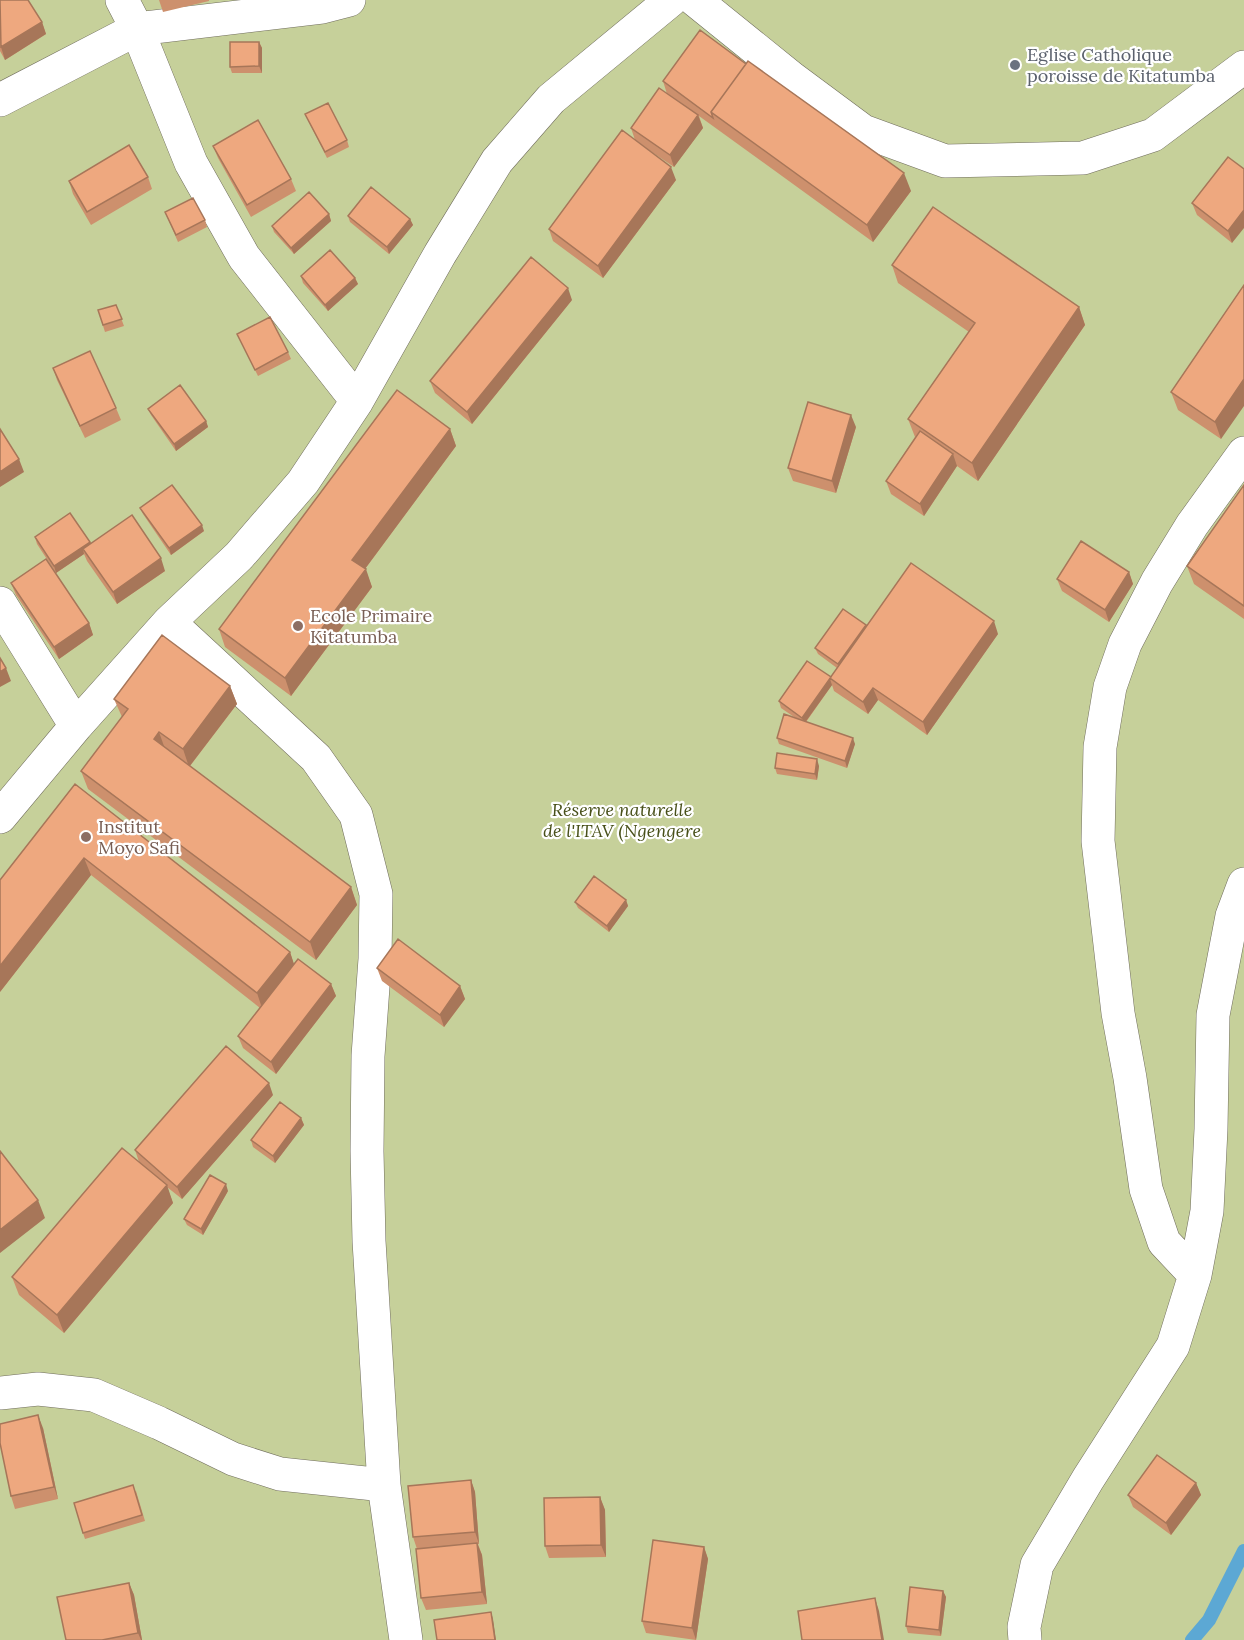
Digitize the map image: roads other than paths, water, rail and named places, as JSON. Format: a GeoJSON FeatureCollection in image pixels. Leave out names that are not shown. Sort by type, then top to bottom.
{"type":"FeatureCollection","features":[{"type":"Feature","properties":{"kind":"street"},"geometry":{"type":"LineString","coordinates":[[122,0],[137,29],[190,163],[244,256],[357,401]]}},
{"type":"Feature","properties":{"kind":"street"},"geometry":{"type":"LineString","coordinates":[[0,100],[137,29],[321,7],[349,0]]}},
{"type":"Feature","properties":{"kind":"street"},"geometry":{"type":"LineString","coordinates":[[0,817],[76,726],[169,622],[239,556],[303,482],[357,401],[440,254],[497,161],[551,99],[671,0]]}},
{"type":"Feature","properties":{"kind":"street"},"geometry":{"type":"LineString","coordinates":[[694,0],[792,79],[863,131],[945,161],[1083,158],[1154,135],[1244,67]]}},
{"type":"Feature","properties":{"kind":"street"},"geometry":{"type":"LineString","coordinates":[[1195,1275],[1164,1242],[1146,1189],[1118,1013],[1098,841],[1100,747],[1110,687],[1125,644],[1157,582],[1192,525],[1244,453]]}},
{"type":"Feature","properties":{"kind":"street"},"geometry":{"type":"LineString","coordinates":[[0,603],[76,726]]}},
{"type":"Feature","properties":{"kind":"street"},"geometry":{"type":"LineString","coordinates":[[169,622],[316,758],[356,815],[376,894],[375,959],[368,1056],[369,1241],[384,1485],[406,1640]]}},
{"type":"Feature","properties":{"kind":"street"},"geometry":{"type":"LineString","coordinates":[[1025,1640],[1024,1627],[1038,1565],[1088,1479],[1173,1346],[1195,1275],[1207,1211],[1213,1015],[1232,916],[1244,884]]}},
{"type":"Feature","properties":{"kind":"street"},"geometry":{"type":"LineString","coordinates":[[0,1393],[38,1389],[94,1395],[159,1423],[233,1460],[280,1474],[384,1485]]}},
{"type":"Feature","properties":{"kind":"waterway"},"geometry":{"type":"LineString","coordinates":[[1192,1640],[1209,1620],[1244,1551]]}},
{"type":"Feature","properties":{"kind":"place","name":"Eglise Catholique poroisse de Kitatumba"},"geometry":{"type":"Point","coordinates":[1015,65]}},
{"type":"Feature","properties":{"kind":"place","name":"Ecole Primaire Kitatumba"},"geometry":{"type":"Point","coordinates":[298,626]}},
{"type":"Feature","properties":{"kind":"place","name":"Institut Moyo Safi"},"geometry":{"type":"Point","coordinates":[86,837]}},
{"type":"Feature","properties":{"kind":"park label","name":"Réserve naturelle de l'ITAV (Ngengere"},"geometry":{"type":"Point","coordinates":[622,820]}}]}
